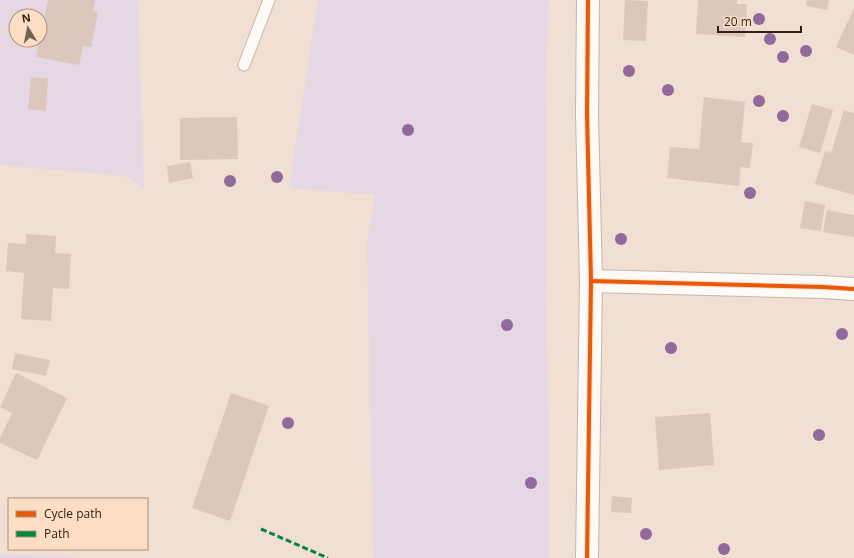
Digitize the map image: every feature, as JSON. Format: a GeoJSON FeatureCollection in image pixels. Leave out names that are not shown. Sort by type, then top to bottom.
{"type":"FeatureCollection","features":[{"type":"Feature","properties":{"kind":"street"},"geometry":{"type":"LineString","coordinates":[[587,558],[591,281],[587,115],[588,0]]}},
{"type":"Feature","properties":{"kind":"street"},"geometry":{"type":"LineString","coordinates":[[591,281],[854,289]]}},
{"type":"Feature","properties":{"kind":"lane"},"geometry":{"type":"LineString","coordinates":[[244,65],[268,0]]}},
{"type":"Feature","properties":{"kind":"shaded area"},"geometry":{"type":"Polygon","coordinates":[[[0,0],[138,0],[144,188],[125,176],[0,165],[0,0]]]}},
{"type":"Feature","properties":{"kind":"shaded area"},"geometry":{"type":"Polygon","coordinates":[[[318,0],[549,0],[546,77],[546,297],[549,432],[549,558],[373,558],[367,242],[375,195],[289,188],[318,0]]]}},
{"type":"Feature","properties":{"kind":"shaded area"},"geometry":{"type":"Polygon","coordinates":[[[0,554],[57,556],[78,558],[0,558],[0,554]]]}},
{"type":"Feature","properties":{"kind":"building"},"geometry":{"type":"Polygon","coordinates":[[[48,0],[95,0],[93,11],[98,12],[91,47],[83,46],[79,65],[36,57],[38,48],[48,48],[48,8],[46,8],[48,0]]]}},
{"type":"Feature","properties":{"kind":"building"},"geometry":{"type":"Polygon","coordinates":[[[625,0],[648,1],[646,41],[623,40],[625,0]]]}},
{"type":"Feature","properties":{"kind":"building"},"geometry":{"type":"Polygon","coordinates":[[[698,0],[737,0],[737,4],[747,4],[745,37],[696,34],[698,0]]]}},
{"type":"Feature","properties":{"kind":"building"},"geometry":{"type":"Polygon","coordinates":[[[807,0],[829,0],[827,10],[806,6],[807,0]]]}},
{"type":"Feature","properties":{"kind":"building"},"geometry":{"type":"Polygon","coordinates":[[[854,8],[854,55],[836,47],[854,8]]]}},
{"type":"Feature","properties":{"kind":"building"},"geometry":{"type":"Polygon","coordinates":[[[31,77],[48,79],[46,111],[28,109],[31,77]]]}},
{"type":"Feature","properties":{"kind":"building"},"geometry":{"type":"Polygon","coordinates":[[[704,97],[745,102],[741,142],[753,143],[750,168],[741,167],[739,186],[667,178],[670,147],[699,149],[704,97]]]}},
{"type":"Feature","properties":{"kind":"building"},"geometry":{"type":"Polygon","coordinates":[[[812,104],[833,110],[820,153],[799,147],[812,104]]]}},
{"type":"Feature","properties":{"kind":"building"},"geometry":{"type":"Polygon","coordinates":[[[844,110],[854,113],[854,195],[815,184],[825,151],[831,153],[844,110]]]}},
{"type":"Feature","properties":{"kind":"building"},"geometry":{"type":"Polygon","coordinates":[[[237,117],[238,159],[180,160],[180,118],[237,117]]]}},
{"type":"Feature","properties":{"kind":"building"},"geometry":{"type":"Polygon","coordinates":[[[190,162],[193,178],[169,183],[167,166],[190,162]]]}},
{"type":"Feature","properties":{"kind":"building"},"geometry":{"type":"Polygon","coordinates":[[[805,201],[825,205],[821,231],[800,228],[805,201]]]}},
{"type":"Feature","properties":{"kind":"building"},"geometry":{"type":"Polygon","coordinates":[[[827,210],[854,215],[854,237],[823,232],[827,210]]]}},
{"type":"Feature","properties":{"kind":"building"},"geometry":{"type":"Polygon","coordinates":[[[26,234],[56,236],[55,253],[71,254],[69,289],[53,288],[51,321],[21,319],[24,273],[6,271],[8,243],[26,244],[26,234]]]}},
{"type":"Feature","properties":{"kind":"building"},"geometry":{"type":"Polygon","coordinates":[[[15,353],[50,360],[46,376],[12,369],[15,353]]]}},
{"type":"Feature","properties":{"kind":"building"},"geometry":{"type":"Polygon","coordinates":[[[16,373],[67,398],[37,460],[0,443],[0,438],[12,413],[0,407],[16,373]]]}},
{"type":"Feature","properties":{"kind":"building"},"geometry":{"type":"Polygon","coordinates":[[[231,393],[269,406],[230,521],[192,508],[231,393]]]}},
{"type":"Feature","properties":{"kind":"building"},"geometry":{"type":"Polygon","coordinates":[[[710,413],[714,465],[659,470],[655,417],[710,413]]]}},
{"type":"Feature","properties":{"kind":"building"},"geometry":{"type":"Polygon","coordinates":[[[612,496],[632,498],[631,513],[611,512],[612,496]]]}},
{"type":"Feature","properties":{"kind":"marked path"},"geometry":{"type":"LineString","coordinates":[[261,529],[328,558]]}},
{"type":"Feature","properties":{"kind":"cycle path"},"geometry":{"type":"LineString","coordinates":[[587,558],[591,281],[587,115],[588,0]]}},
{"type":"Feature","properties":{"kind":"cycle path"},"geometry":{"type":"LineString","coordinates":[[591,281],[854,289]]}}]}
